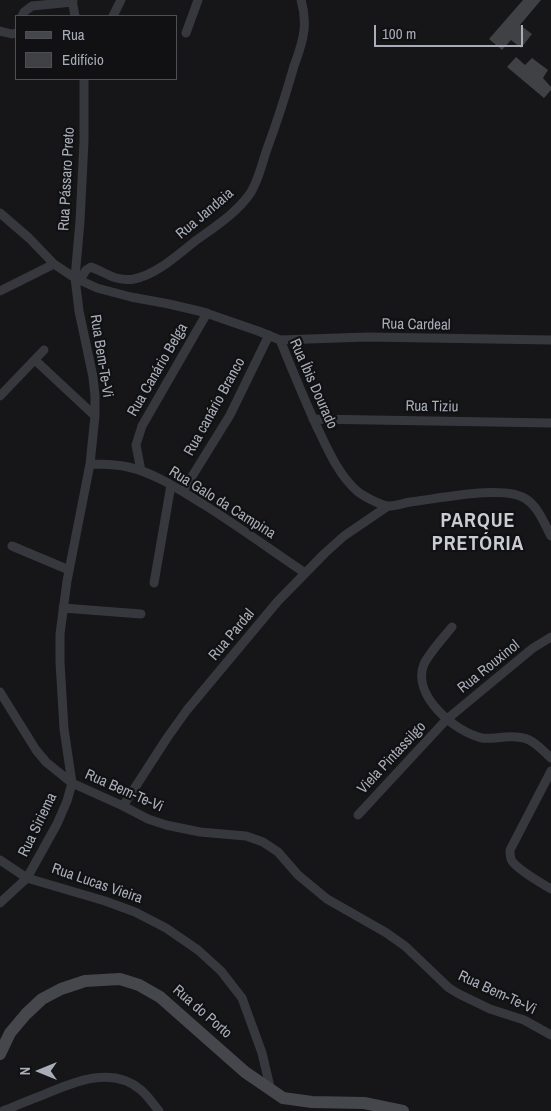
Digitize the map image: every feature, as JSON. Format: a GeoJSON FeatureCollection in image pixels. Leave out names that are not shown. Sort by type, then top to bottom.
{"type":"FeatureCollection","features":[{"type":"Feature","properties":{"kind":"street"},"geometry":{"type":"LineString","coordinates":[[114,15],[121,0]]}},
{"type":"Feature","properties":{"kind":"street"},"geometry":{"type":"LineString","coordinates":[[186,33],[198,0]]}},
{"type":"Feature","properties":{"kind":"street","name":"Rua Jandaia"},"geometry":{"type":"LineString","coordinates":[[78,279],[86,270],[91,268],[113,278],[124,280],[145,275],[160,268],[237,209],[250,194],[283,105],[298,53],[304,30],[304,11],[301,0]]}},
{"type":"Feature","properties":{"kind":"street"},"geometry":{"type":"LineString","coordinates":[[22,15],[32,6],[72,1],[75,15]]}},
{"type":"Feature","properties":{"kind":"street"},"geometry":{"type":"LineString","coordinates":[[0,31],[15,33]]}},
{"type":"Feature","properties":{"kind":"street","name":"Rua Pássaro Preto"},"geometry":{"type":"LineString","coordinates":[[78,279],[84,141],[84,80]]}},
{"type":"Feature","properties":{"kind":"street","name":"Rua Íbis Dourado"},"geometry":{"type":"LineString","coordinates":[[0,213],[54,264],[97,288],[207,313],[280,340],[333,461],[358,492],[388,506]]}},
{"type":"Feature","properties":{"kind":"street"},"geometry":{"type":"LineString","coordinates":[[0,291],[54,264]]}},
{"type":"Feature","properties":{"kind":"street","name":"Rua Bem-Te-Vi"},"geometry":{"type":"LineString","coordinates":[[78,279],[79,311],[93,377],[95,416],[90,464],[69,570],[60,634],[64,729],[72,783],[148,819],[166,825],[200,832],[246,836],[263,842],[278,852],[298,875],[327,899],[385,932],[405,946],[449,988],[490,1008],[524,1020],[551,1035]]}},
{"type":"Feature","properties":{"kind":"street","name":"Rua Canário Belga"},"geometry":{"type":"LineString","coordinates":[[141,471],[136,445],[142,426],[207,313]]}},
{"type":"Feature","properties":{"kind":"street","name":"Rua canário Branco"},"geometry":{"type":"LineString","coordinates":[[183,492],[230,415],[269,336]]}},
{"type":"Feature","properties":{"kind":"street","name":"Rua Cardeal"},"geometry":{"type":"LineString","coordinates":[[280,340],[366,337],[551,340]]}},
{"type":"Feature","properties":{"kind":"street"},"geometry":{"type":"LineString","coordinates":[[0,396],[44,350]]}},
{"type":"Feature","properties":{"kind":"street"},"geometry":{"type":"LineString","coordinates":[[35,360],[95,416]]}},
{"type":"Feature","properties":{"kind":"street","name":"Rua Tiziu"},"geometry":{"type":"LineString","coordinates":[[313,419],[551,423]]}},
{"type":"Feature","properties":{"kind":"street","name":"Rua Galo da Campina"},"geometry":{"type":"LineString","coordinates":[[90,464],[120,466],[141,471],[171,485],[305,573]]}},
{"type":"Feature","properties":{"kind":"street"},"geometry":{"type":"LineString","coordinates":[[154,583],[171,485]]}},
{"type":"Feature","properties":{"kind":"street"},"geometry":{"type":"LineString","coordinates":[[388,506],[473,494],[519,495],[526,498],[537,509],[551,536]]}},
{"type":"Feature","properties":{"kind":"street","name":"Rua Pardal"},"geometry":{"type":"LineString","coordinates":[[124,806],[187,710],[278,601],[344,536],[388,506]]}},
{"type":"Feature","properties":{"kind":"street"},"geometry":{"type":"LineString","coordinates":[[12,546],[69,570]]}},
{"type":"Feature","properties":{"kind":"street"},"geometry":{"type":"LineString","coordinates":[[63,608],[141,614]]}},
{"type":"Feature","properties":{"kind":"street"},"geometry":{"type":"LineString","coordinates":[[452,627],[429,656],[422,672],[424,690],[433,705],[446,720],[481,738],[522,737],[529,739],[551,758]]}},
{"type":"Feature","properties":{"kind":"street","name":"Rua Rouxinol"},"geometry":{"type":"LineString","coordinates":[[446,720],[534,648],[551,637]]}},
{"type":"Feature","properties":{"kind":"street"},"geometry":{"type":"LineString","coordinates":[[0,692],[36,750],[46,762],[72,783]]}},
{"type":"Feature","properties":{"kind":"street","name":"Viela Pintassilgo"},"geometry":{"type":"LineString","coordinates":[[358,815],[446,720]]}},
{"type":"Feature","properties":{"kind":"street"},"geometry":{"type":"LineString","coordinates":[[551,771],[510,850],[511,859],[516,866],[551,889]]}},
{"type":"Feature","properties":{"kind":"street","name":"Rua Siriema"},"geometry":{"type":"LineString","coordinates":[[0,903],[27,878],[67,801],[72,783]]}},
{"type":"Feature","properties":{"kind":"street","name":"Rua Lucas Vieira"},"geometry":{"type":"LineString","coordinates":[[0,860],[27,878],[135,912],[166,928],[198,950],[221,971],[242,998],[262,1053],[271,1090]]}},
{"type":"Feature","properties":{"kind":"street","name":"Rua do Porto"},"geometry":{"type":"LineString","coordinates":[[0,1054],[10,1033],[42,999],[61,989],[85,981],[120,979],[139,985],[160,997],[245,1072],[283,1098],[312,1102],[364,1103],[402,1111]]}},
{"type":"Feature","properties":{"kind":"street"},"geometry":{"type":"LineString","coordinates":[[3,1111],[65,1086],[92,1078],[110,1077],[126,1081],[141,1090],[159,1111]]}},
{"type":"Feature","properties":{"kind":"building"},"geometry":{"type":"Polygon","coordinates":[[[523,0],[541,0],[520,25],[532,34],[521,48],[511,40],[502,50],[489,39],[523,0]]]}},
{"type":"Feature","properties":{"kind":"building"},"geometry":{"type":"Polygon","coordinates":[[[516,57],[525,65],[532,58],[548,70],[543,78],[551,87],[551,90],[544,98],[507,67],[516,57]]]}},
{"type":"Feature","properties":{"kind":"district","name":"PARQUE PRETÓRIA"},"geometry":{"type":"Point","coordinates":[478,534]}}]}
